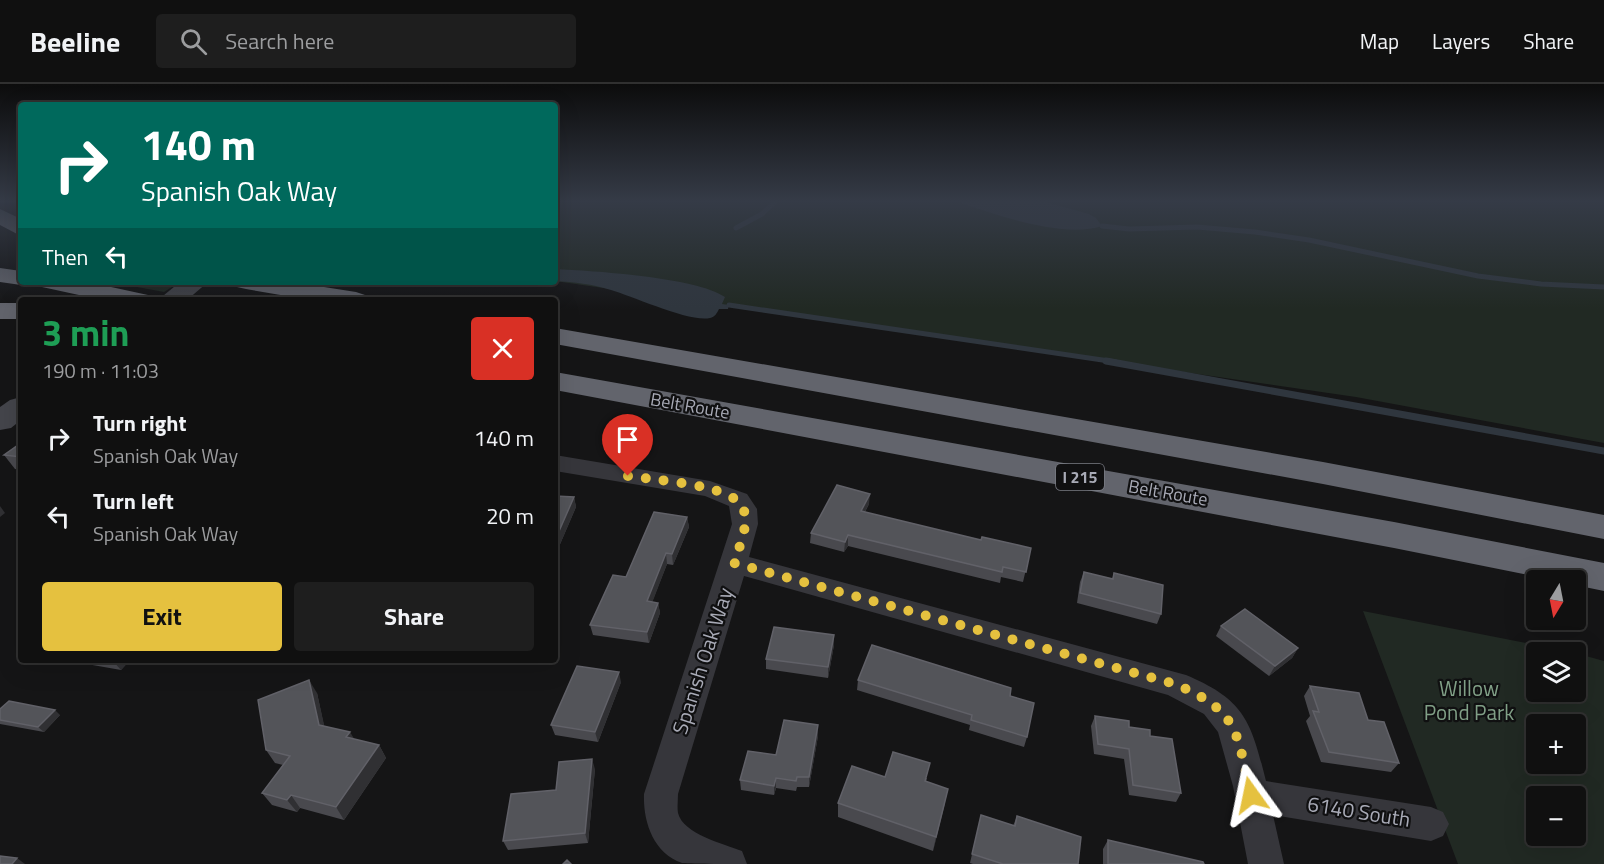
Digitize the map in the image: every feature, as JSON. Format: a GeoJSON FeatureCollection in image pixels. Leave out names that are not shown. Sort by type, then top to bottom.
{"type":"FeatureCollection","features":[{"type":"Feature","properties":{"kind":"highway"},"geometry":{"type":"LineString","coordinates":[[0,275],[18,278]]}},
{"type":"Feature","properties":{"kind":"highway"},"geometry":{"type":"LineString","coordinates":[[66,285],[124,297]]}},
{"type":"Feature","properties":{"kind":"highway"},"geometry":{"type":"LineString","coordinates":[[264,285],[338,297]]}},
{"type":"Feature","properties":{"kind":"highway"},"geometry":{"type":"LineString","coordinates":[[0,311],[18,311]]}},
{"type":"Feature","properties":{"kind":"highway"},"geometry":{"type":"LineString","coordinates":[[558,337],[1323,472],[1604,527]]}},
{"type":"Feature","properties":{"kind":"highway","name":"Belt Route"},"geometry":{"type":"LineString","coordinates":[[558,382],[1383,532],[1604,577]]}},
{"type":"Feature","properties":{"kind":"main road"},"geometry":{"type":"LineString","coordinates":[[175,297],[192,285]]}},
{"type":"Feature","properties":{"kind":"main road"},"geometry":{"type":"LineString","coordinates":[[0,421],[18,408]]}},
{"type":"Feature","properties":{"kind":"street","name":"Spanish Oak Way"},"geometry":{"type":"LineString","coordinates":[[558,464],[710,489],[738,500],[744,509],[746,524],[661,794],[662,817],[672,836],[691,849],[729,864]]}},
{"type":"Feature","properties":{"kind":"street"},"geometry":{"type":"LineString","coordinates":[[734,563],[1165,681],[1202,696],[1217,706],[1234,730],[1266,864]]}},
{"type":"Feature","properties":{"kind":"street","name":"6140 South"},"geometry":{"type":"LineString","coordinates":[[1251,795],[1431,824]]}},
{"type":"Feature","properties":{"kind":"green space"},"geometry":{"type":"Polygon","coordinates":[[[558,236],[1604,236],[1604,443],[1356,397],[558,281],[558,236]]]}},
{"type":"Feature","properties":{"kind":"green space"},"geometry":{"type":"Polygon","coordinates":[[[126,285],[175,285],[164,292],[126,285]]]}},
{"type":"Feature","properties":{"kind":"green space","name":"Willow Pond Park"},"geometry":{"type":"Polygon","coordinates":[[[1363,611],[1526,643],[1526,702],[1586,702],[1586,656],[1604,661],[1604,864],[1458,864],[1363,611]]]}},
{"type":"Feature","properties":{"kind":"shaded area"},"geometry":{"type":"Polygon","coordinates":[[[558,269],[643,276],[692,284],[725,297],[722,304],[729,305],[728,309],[719,309],[715,316],[710,318],[689,317],[621,293],[583,284],[558,281],[558,269]]]}},
{"type":"Feature","properties":{"kind":"building"},"geometry":{"type":"Polygon","coordinates":[[[18,445],[18,457],[4,455],[18,445]]]}},
{"type":"Feature","properties":{"kind":"building"},"geometry":{"type":"Polygon","coordinates":[[[837,485],[870,494],[861,511],[981,540],[982,537],[1031,548],[1026,572],[1003,567],[1002,572],[848,535],[845,542],[811,533],[837,485]]]}},
{"type":"Feature","properties":{"kind":"building"},"geometry":{"type":"Polygon","coordinates":[[[558,496],[574,497],[558,533],[558,496]]]}},
{"type":"Feature","properties":{"kind":"building"},"geometry":{"type":"Polygon","coordinates":[[[654,512],[687,517],[672,554],[666,553],[647,601],[658,603],[647,632],[590,625],[613,575],[626,577],[654,512]]]}},
{"type":"Feature","properties":{"kind":"building"},"geometry":{"type":"Polygon","coordinates":[[[1084,572],[1113,579],[1114,573],[1163,585],[1161,614],[1080,593],[1084,572]]]}},
{"type":"Feature","properties":{"kind":"building"},"geometry":{"type":"Polygon","coordinates":[[[1245,609],[1298,648],[1275,666],[1221,626],[1245,609]]]}},
{"type":"Feature","properties":{"kind":"building"},"geometry":{"type":"Polygon","coordinates":[[[774,627],[834,635],[828,667],[766,659],[774,627]]]}},
{"type":"Feature","properties":{"kind":"building"},"geometry":{"type":"Polygon","coordinates":[[[872,645],[1011,688],[1010,696],[1034,703],[1027,737],[971,720],[972,715],[858,680],[872,645]]]}},
{"type":"Feature","properties":{"kind":"building"},"geometry":{"type":"Polygon","coordinates":[[[577,666],[619,672],[595,732],[551,725],[577,666]]]}},
{"type":"Feature","properties":{"kind":"building"},"geometry":{"type":"Polygon","coordinates":[[[309,680],[319,725],[350,732],[346,737],[379,745],[336,807],[291,795],[287,800],[262,793],[290,756],[266,750],[258,700],[309,680]]]}},
{"type":"Feature","properties":{"kind":"building"},"geometry":{"type":"Polygon","coordinates":[[[1310,686],[1359,693],[1368,720],[1384,722],[1399,763],[1329,752],[1313,711],[1319,712],[1310,686]]]}},
{"type":"Feature","properties":{"kind":"building"},"geometry":{"type":"Polygon","coordinates":[[[9,701],[55,710],[38,727],[0,720],[0,709],[9,701]]]}},
{"type":"Feature","properties":{"kind":"building"},"geometry":{"type":"Polygon","coordinates":[[[1095,716],[1129,721],[1129,727],[1150,730],[1150,736],[1172,739],[1181,793],[1133,785],[1129,749],[1098,744],[1095,716]]]}},
{"type":"Feature","properties":{"kind":"building"},"geometry":{"type":"Polygon","coordinates":[[[784,720],[818,725],[809,777],[797,777],[796,781],[776,778],[774,786],[740,780],[748,751],[776,755],[784,720]]]}},
{"type":"Feature","properties":{"kind":"building"},"geometry":{"type":"Polygon","coordinates":[[[893,752],[930,763],[925,781],[948,789],[936,837],[838,803],[852,766],[885,777],[893,752]]]}},
{"type":"Feature","properties":{"kind":"building"},"geometry":{"type":"Polygon","coordinates":[[[592,759],[585,833],[503,841],[511,794],[556,790],[559,762],[592,759]]]}},
{"type":"Feature","properties":{"kind":"building"},"geometry":{"type":"Polygon","coordinates":[[[981,815],[1015,826],[1017,816],[1081,837],[1078,864],[1003,864],[972,854],[981,815]]]}},
{"type":"Feature","properties":{"kind":"building"},"geometry":{"type":"Polygon","coordinates":[[[1108,840],[1203,862],[1204,864],[1108,864],[1108,840]]]}},
{"type":"Feature","properties":{"kind":"building"},"geometry":{"type":"Polygon","coordinates":[[[0,856],[17,858],[12,864],[0,864],[0,856]]]}},
{"type":"Feature","properties":{"kind":"waterway"},"geometry":{"type":"LineString","coordinates":[[1285,236],[1478,276],[1541,284],[1604,287]]}},
{"type":"Feature","properties":{"kind":"waterway"},"geometry":{"type":"LineString","coordinates":[[729,305],[1116,362]]}},
{"type":"Feature","properties":{"kind":"waterway"},"geometry":{"type":"LineString","coordinates":[[1106,361],[1604,451]]}},
{"type":"Feature","properties":{"kind":"route"},"geometry":{"type":"LineString","coordinates":[[628,476],[710,489],[738,500],[744,509],[746,524],[734,563],[883,602],[1175,684],[1202,696],[1217,706],[1227,717],[1234,730],[1251,795]]}}]}
